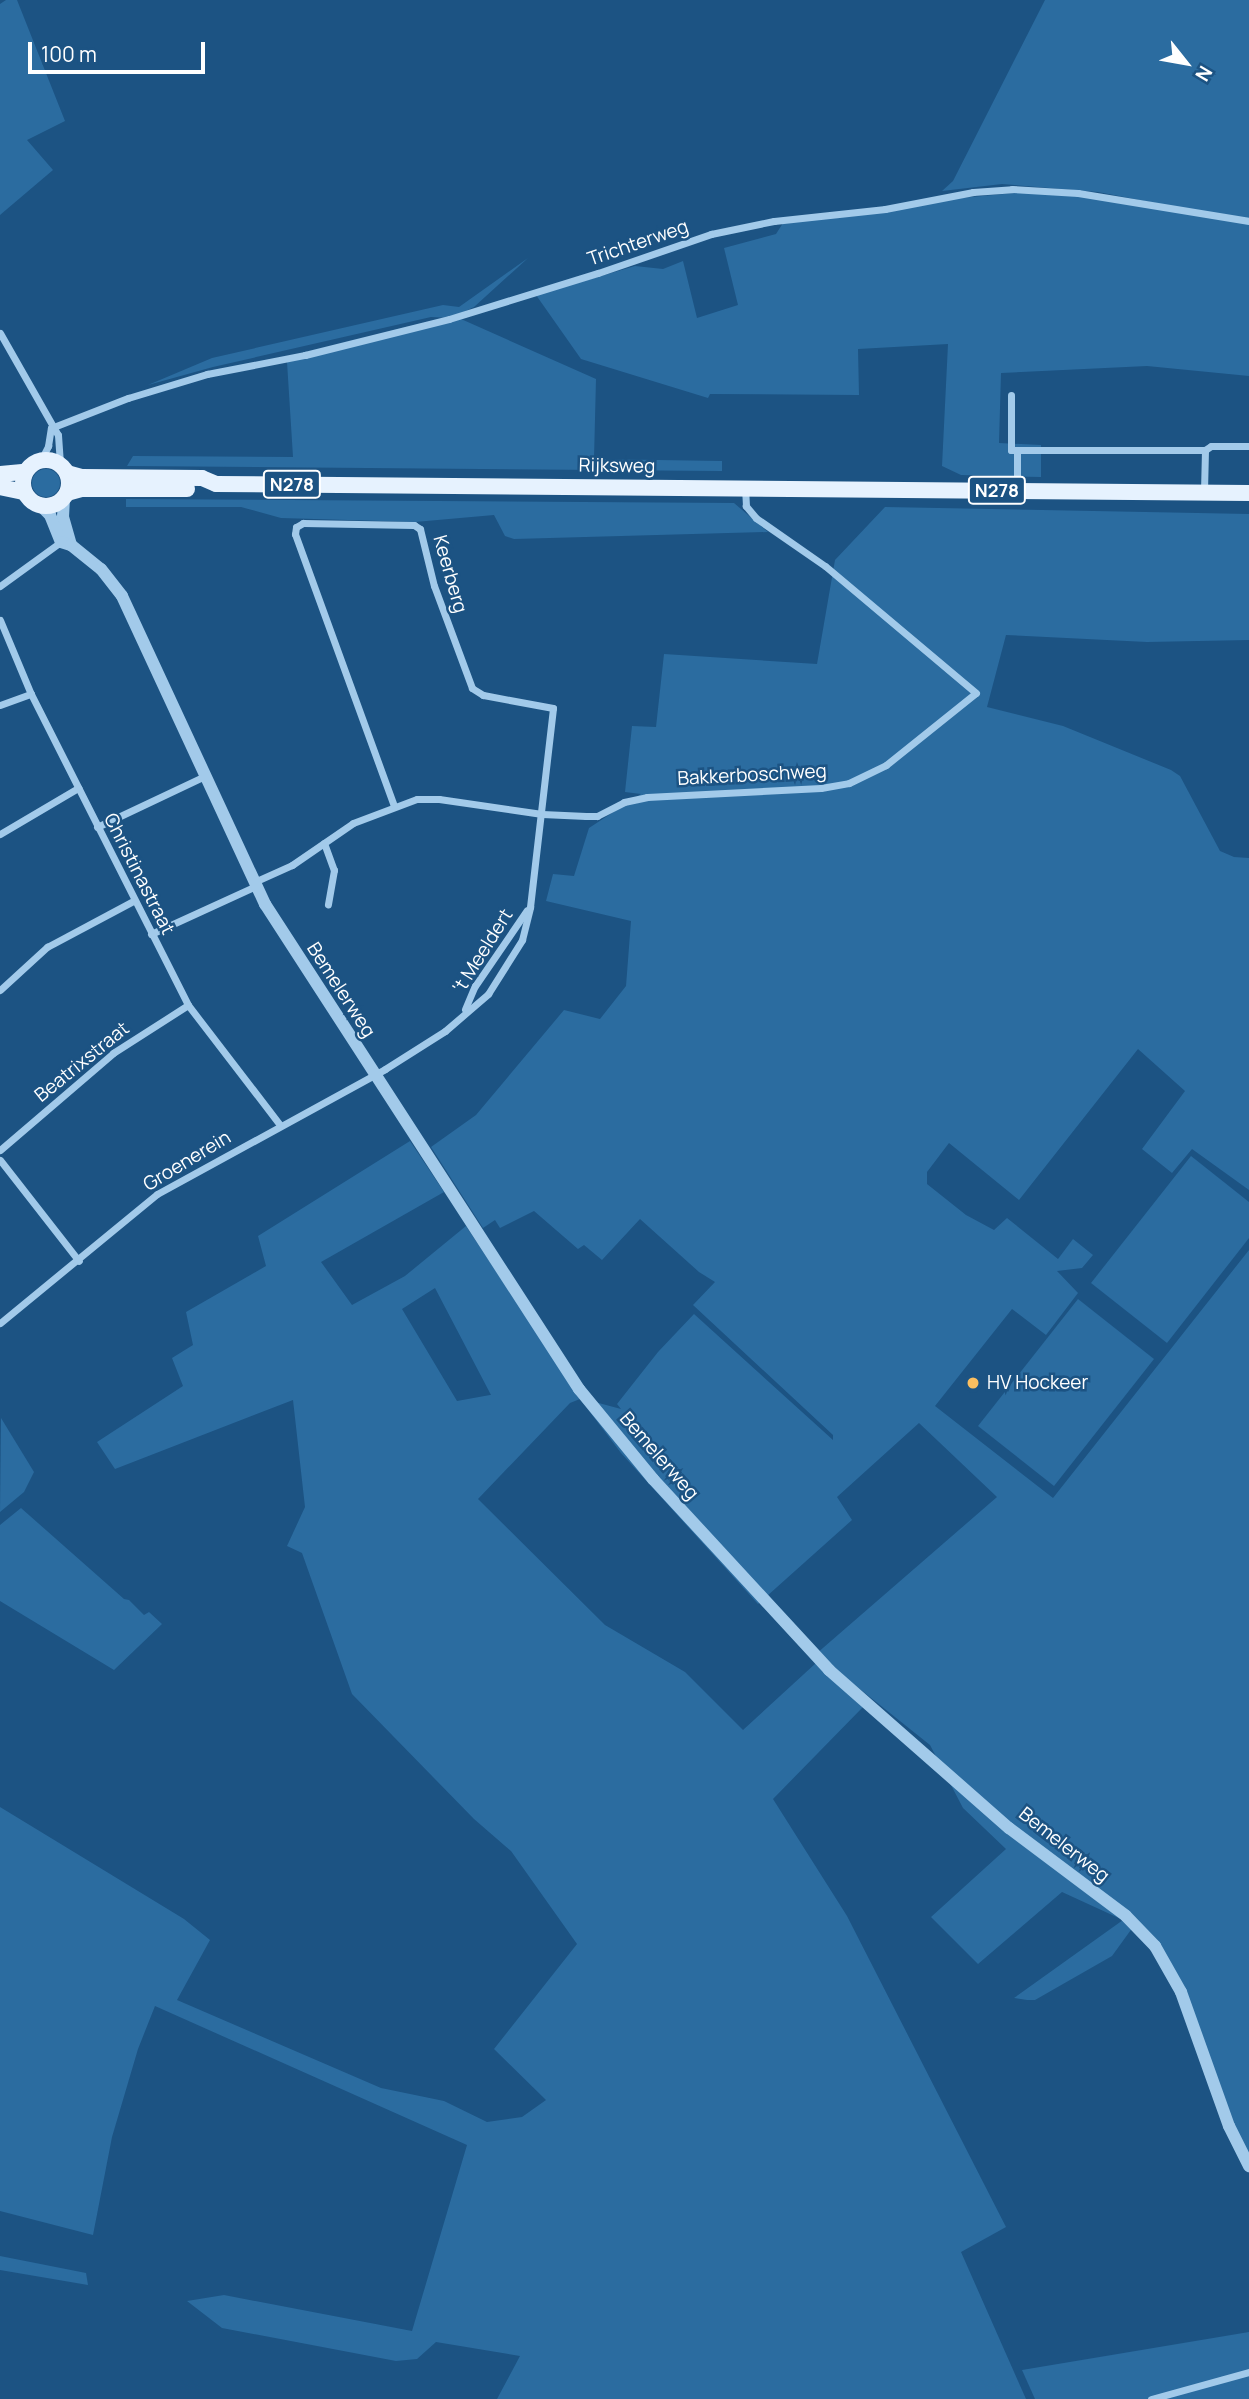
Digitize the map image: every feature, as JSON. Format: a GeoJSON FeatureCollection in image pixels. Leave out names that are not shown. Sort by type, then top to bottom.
{"type":"FeatureCollection","features":[{"type":"Feature","properties":{"kind":"main road","name":"N278"},"geometry":{"type":"LineString","coordinates":[[41,460],[63,468]]}},
{"type":"Feature","properties":{"kind":"main road"},"geometry":{"type":"LineString","coordinates":[[0,474],[25,472],[41,460]]}},
{"type":"Feature","properties":{"kind":"main road"},"geometry":{"type":"LineString","coordinates":[[63,468],[65,495]]}},
{"type":"Feature","properties":{"kind":"main road","name":"Rijksweg"},"geometry":{"type":"LineString","coordinates":[[63,468],[82,477],[202,478],[216,484]]}},
{"type":"Feature","properties":{"kind":"main road"},"geometry":{"type":"LineString","coordinates":[[25,472],[24,492],[30,500],[41,506]]}},
{"type":"Feature","properties":{"kind":"main road","name":"Rijksweg"},"geometry":{"type":"LineString","coordinates":[[65,495],[82,489],[202,489],[216,484],[1249,493]]}},
{"type":"Feature","properties":{"kind":"main road"},"geometry":{"type":"LineString","coordinates":[[0,487],[24,492]]}},
{"type":"Feature","properties":{"kind":"main road","name":"N278"},"geometry":{"type":"LineString","coordinates":[[41,506],[53,505],[65,495]]}},
{"type":"Feature","properties":{"kind":"street","name":"Trichterweg"},"geometry":{"type":"LineString","coordinates":[[51,428],[108,405],[207,374],[305,355],[449,319],[712,234],[774,221],[885,209],[973,192],[1012,189],[1078,193],[1249,220]]}},
{"type":"Feature","properties":{"kind":"street"},"geometry":{"type":"LineString","coordinates":[[0,333],[59,438],[63,468]]}},
{"type":"Feature","properties":{"kind":"street"},"geometry":{"type":"LineString","coordinates":[[1012,395],[1011,450],[1205,450],[1211,446],[1249,446]]}},
{"type":"Feature","properties":{"kind":"street"},"geometry":{"type":"LineString","coordinates":[[41,460],[48,446],[51,428]]}},
{"type":"Feature","properties":{"kind":"street"},"geometry":{"type":"LineString","coordinates":[[1017,450],[1017,491]]}},
{"type":"Feature","properties":{"kind":"street"},"geometry":{"type":"LineString","coordinates":[[1204,492],[1205,450]]}},
{"type":"Feature","properties":{"kind":"street","name":"Bakkerboschweg"},"geometry":{"type":"LineString","coordinates":[[255,884],[292,865],[353,823],[394,806],[427,798],[542,814],[597,816],[624,803],[647,797],[821,788],[849,783],[886,765],[976,693],[825,566],[756,518],[746,506],[745,488]]}},
{"type":"Feature","properties":{"kind":"street"},"geometry":{"type":"LineString","coordinates":[[0,586],[67,542],[63,517],[65,495]]}},
{"type":"Feature","properties":{"kind":"street","name":"Bemelerweg"},"geometry":{"type":"LineString","coordinates":[[41,506],[67,542],[105,573],[122,596],[255,884],[286,941],[579,1389],[668,1496],[838,1678],[1020,1836],[1126,1916],[1155,1946],[1166,1962],[1187,2008],[1229,2126],[1249,2166]]}},
{"type":"Feature","properties":{"kind":"street","name":"Keerberg"},"geometry":{"type":"LineString","coordinates":[[394,806],[295,534],[296,527],[303,523],[414,526],[420,529],[433,586],[472,688],[483,695],[553,708],[542,814]]}},
{"type":"Feature","properties":{"kind":"street","name":"Christinastraat"},"geometry":{"type":"LineString","coordinates":[[0,620],[31,694],[133,901],[188,1005],[280,1125]]}},
{"type":"Feature","properties":{"kind":"street"},"geometry":{"type":"LineString","coordinates":[[0,705],[31,694]]}},
{"type":"Feature","properties":{"kind":"street"},"geometry":{"type":"LineString","coordinates":[[97,827],[205,776]]}},
{"type":"Feature","properties":{"kind":"street"},"geometry":{"type":"LineString","coordinates":[[0,834],[78,788]]}},
{"type":"Feature","properties":{"kind":"street","name":"'t Meeldert"},"geometry":{"type":"LineString","coordinates":[[374,1076],[445,1031],[488,994],[522,940],[530,907],[542,814]]}},
{"type":"Feature","properties":{"kind":"street"},"geometry":{"type":"LineString","coordinates":[[324,844],[334,870],[328,904]]}},
{"type":"Feature","properties":{"kind":"street"},"geometry":{"type":"LineString","coordinates":[[151,934],[255,884]]}},
{"type":"Feature","properties":{"kind":"street"},"geometry":{"type":"LineString","coordinates":[[0,990],[47,947],[133,901]]}},
{"type":"Feature","properties":{"kind":"street","name":"'t Meeldert"},"geometry":{"type":"LineString","coordinates":[[464,1013],[482,975],[530,907]]}},
{"type":"Feature","properties":{"kind":"street","name":"Beatrixstraat"},"geometry":{"type":"LineString","coordinates":[[0,1150],[113,1053],[188,1005]]}},
{"type":"Feature","properties":{"kind":"street","name":"Groenerein"},"geometry":{"type":"LineString","coordinates":[[0,1323],[157,1195],[280,1125],[374,1076]]}},
{"type":"Feature","properties":{"kind":"street"},"geometry":{"type":"LineString","coordinates":[[0,1160],[79,1261]]}},
{"type":"Feature","properties":{"kind":"street"},"geometry":{"type":"LineString","coordinates":[[1150,2399],[1249,2372]]}},
{"type":"Feature","properties":{"kind":"shaded area"},"geometry":{"type":"Polygon","coordinates":[[[6,0],[17,0],[65,121],[27,140],[53,170],[0,215],[0,4],[6,0]]]}},
{"type":"Feature","properties":{"kind":"shaded area"},"geometry":{"type":"Polygon","coordinates":[[[1045,0],[1249,0],[1249,221],[1098,192],[1002,184],[942,191],[953,181],[1045,0]]]}},
{"type":"Feature","properties":{"kind":"shaded area"},"geometry":{"type":"Polygon","coordinates":[[[1026,192],[1066,194],[1249,222],[1249,376],[1147,366],[1001,373],[999,443],[1041,445],[1041,477],[961,475],[942,466],[948,344],[858,349],[859,395],[710,394],[708,398],[581,359],[536,295],[635,266],[663,269],[683,261],[697,318],[738,305],[724,248],[776,234],[783,223],[960,198],[1026,192]]]}},
{"type":"Feature","properties":{"kind":"shaded area"},"geometry":{"type":"Polygon","coordinates":[[[528,258],[474,307],[451,318],[431,317],[213,367],[148,385],[212,358],[443,305],[459,307],[528,258]]]}},
{"type":"Feature","properties":{"kind":"shaded area"},"geometry":{"type":"Polygon","coordinates":[[[461,319],[596,379],[594,459],[722,461],[722,471],[127,466],[133,456],[293,457],[287,362],[461,319]]]}},
{"type":"Feature","properties":{"kind":"shaded area"},"geometry":{"type":"Polygon","coordinates":[[[46,469],[56,473],[60,483],[56,493],[46,497],[36,493],[32,483],[36,473],[46,469]]]}},
{"type":"Feature","properties":{"kind":"shaded area"},"geometry":{"type":"Polygon","coordinates":[[[126,499],[734,503],[768,532],[514,539],[505,536],[494,515],[415,522],[281,518],[241,507],[126,507],[126,499]]]}},
{"type":"Feature","properties":{"kind":"shaded area"},"geometry":{"type":"Polygon","coordinates":[[[885,507],[1249,514],[1249,640],[1147,642],[1006,635],[987,707],[1063,726],[1171,770],[1180,776],[1220,851],[1234,857],[1249,858],[1249,1190],[1192,1149],[1172,1173],[1142,1149],[1185,1091],[1138,1049],[1019,1200],[949,1143],[927,1172],[927,1184],[966,1215],[994,1230],[1007,1218],[1058,1259],[1073,1239],[1093,1255],[1082,1268],[1057,1271],[1078,1293],[1046,1335],[1012,1309],[935,1406],[1053,1498],[1249,1250],[1249,2167],[1172,1977],[1133,1927],[1112,1956],[1035,2000],[1027,2000],[1014,1998],[1123,1920],[1062,1892],[978,1964],[931,1917],[1006,1849],[963,1808],[930,1745],[816,1654],[997,1497],[919,1423],[837,1497],[852,1520],[758,1604],[621,1453],[580,1399],[570,1403],[478,1499],[605,1625],[685,1672],[743,1730],[816,1663],[863,1707],[773,1799],[847,1916],[1006,2227],[961,2252],[1026,2399],[497,2399],[520,2356],[436,2342],[417,2359],[396,2361],[222,2328],[187,2301],[224,2295],[412,2331],[467,2145],[155,2006],[138,2049],[112,2137],[93,2235],[0,2211],[0,1807],[184,1919],[210,1940],[177,2000],[381,2088],[444,2101],[487,2122],[522,2117],[546,2100],[494,2049],[577,1944],[511,1851],[474,1819],[352,1694],[302,1553],[287,1546],[305,1507],[293,1400],[115,1469],[97,1442],[183,1386],[172,1358],[193,1345],[186,1312],[266,1266],[258,1236],[410,1141],[444,1192],[321,1262],[352,1305],[405,1276],[466,1226],[580,1398],[621,1409],[617,1404],[658,1352],[694,1314],[833,1440],[833,1435],[693,1305],[715,1282],[699,1272],[640,1219],[602,1260],[584,1245],[578,1249],[534,1211],[500,1228],[495,1220],[483,1228],[431,1147],[476,1115],[564,1010],[600,1019],[626,986],[631,921],[546,901],[553,874],[574,876],[589,828],[641,794],[625,792],[632,726],[656,727],[664,654],[817,664],[835,560],[885,507]],[[435,1288],[402,1309],[457,1401],[491,1395],[435,1288]]]}},
{"type":"Feature","properties":{"kind":"shaded area"},"geometry":{"type":"Polygon","coordinates":[[[1191,1156],[1249,1202],[1249,1238],[1167,1343],[1091,1283],[1191,1156]]]}},
{"type":"Feature","properties":{"kind":"shaded area"},"geometry":{"type":"Polygon","coordinates":[[[1078,1299],[1154,1359],[1054,1486],[978,1426],[1078,1299]]]}},
{"type":"Feature","properties":{"kind":"shaded area"},"geometry":{"type":"Polygon","coordinates":[[[1,1418],[34,1472],[24,1492],[0,1512],[1,1418]]]}},
{"type":"Feature","properties":{"kind":"shaded area"},"geometry":{"type":"Polygon","coordinates":[[[21,1508],[124,1599],[129,1600],[144,1615],[149,1612],[162,1624],[114,1670],[0,1601],[0,1525],[21,1508]]]}},
{"type":"Feature","properties":{"kind":"shaded area"},"geometry":{"type":"Polygon","coordinates":[[[0,2256],[86,2273],[88,2285],[0,2270],[0,2256]]]}},
{"type":"Feature","properties":{"kind":"shaded area"},"geometry":{"type":"Polygon","coordinates":[[[1249,2332],[1249,2399],[1035,2399],[1022,2370],[1249,2332]]]}},
{"type":"Feature","properties":{"kind":"place","name":"HV Hockeer"},"geometry":{"type":"Point","coordinates":[973,1383]}}]}
